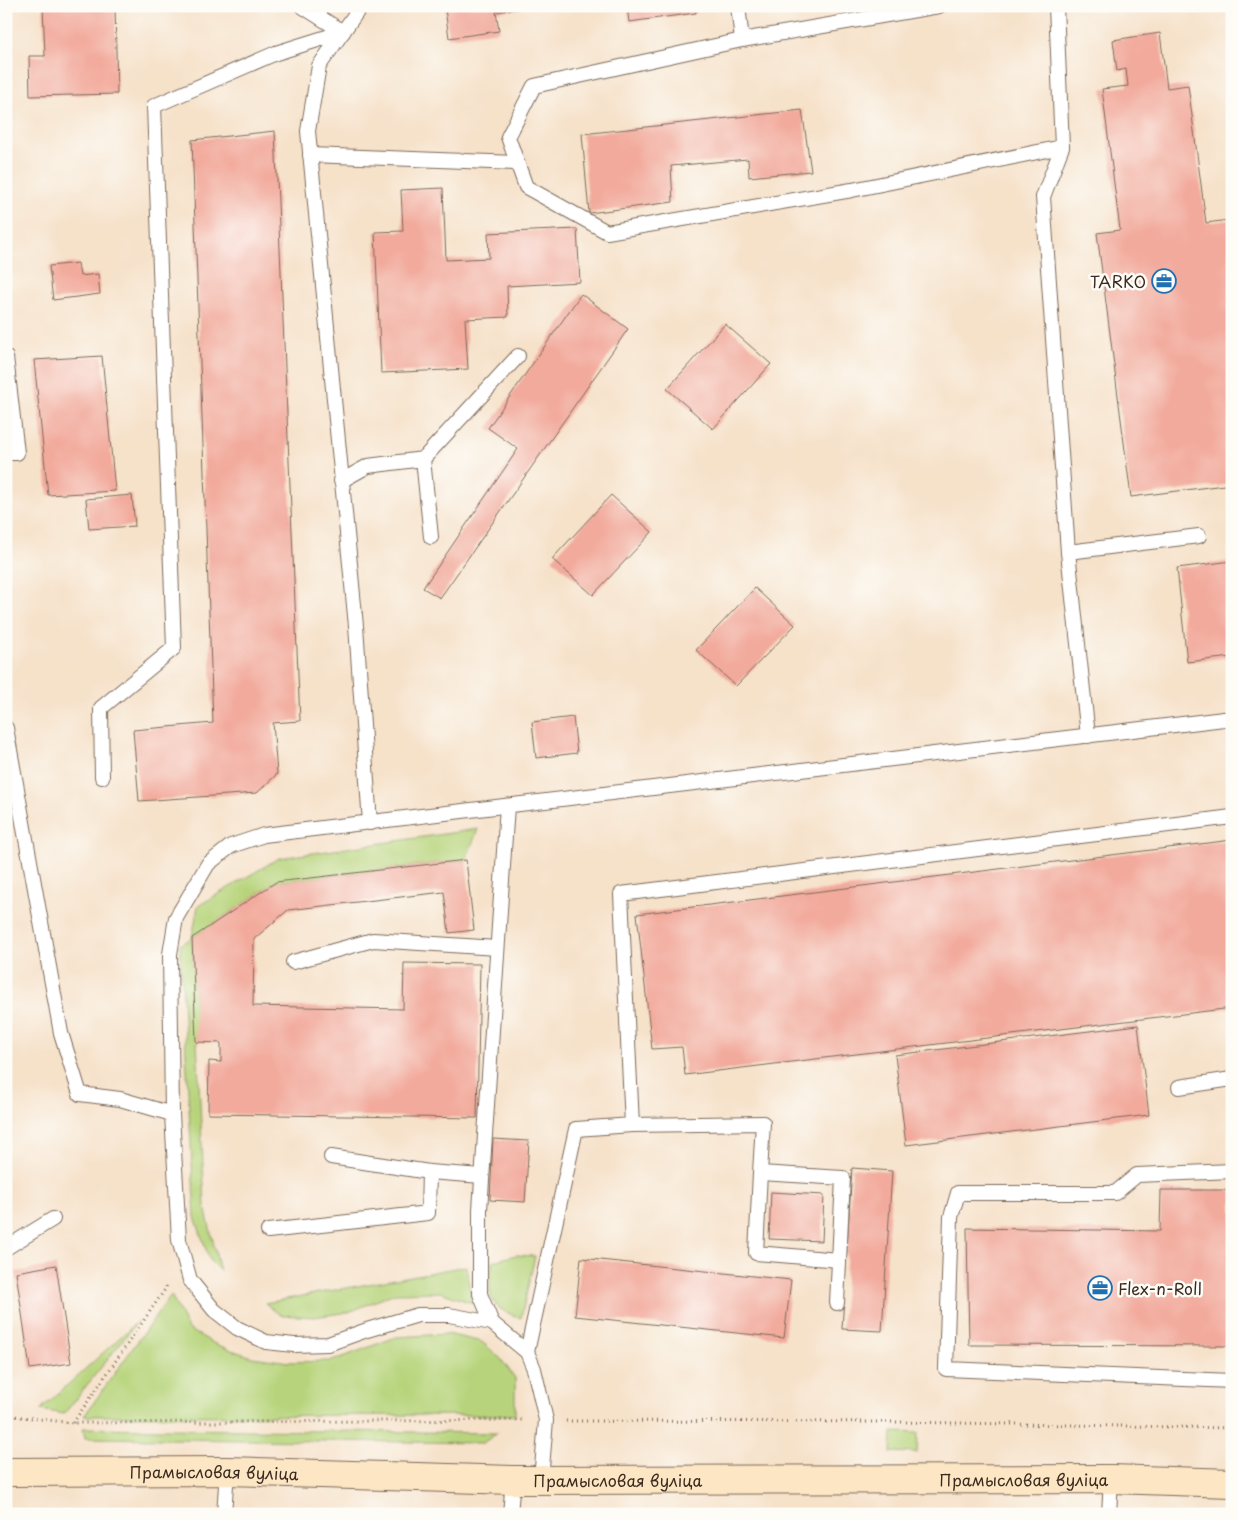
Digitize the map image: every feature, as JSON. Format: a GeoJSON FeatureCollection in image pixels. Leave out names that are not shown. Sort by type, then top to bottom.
{"type":"FeatureCollection","features":[{"type":"Feature","properties":{"kind":"main road","name":"Прамысловая вуліца"},"geometry":{"type":"LineString","coordinates":[[6,1472],[227,1471],[513,1480],[1111,1479],[1232,1483]]}},
{"type":"Feature","properties":{"kind":"lane"},"geometry":{"type":"LineString","coordinates":[[302,6],[343,32]]}},
{"type":"Feature","properties":{"kind":"lane"},"geometry":{"type":"LineString","coordinates":[[361,6],[319,66],[308,131],[356,626],[370,822]]}},
{"type":"Feature","properties":{"kind":"lane"},"geometry":{"type":"LineString","coordinates":[[738,6],[742,40]]}},
{"type":"Feature","properties":{"kind":"lane"},"geometry":{"type":"LineString","coordinates":[[939,6],[742,40],[534,86],[508,137],[526,188],[607,232],[852,190],[1062,147]]}},
{"type":"Feature","properties":{"kind":"lane"},"geometry":{"type":"LineString","coordinates":[[1056,6],[1062,147],[1043,196],[1068,552],[1088,736]]}},
{"type":"Feature","properties":{"kind":"lane"},"geometry":{"type":"LineString","coordinates":[[102,777],[101,708],[174,648],[154,106],[276,53],[343,32]]}},
{"type":"Feature","properties":{"kind":"lane"},"geometry":{"type":"LineString","coordinates":[[310,155],[518,163]]}},
{"type":"Feature","properties":{"kind":"lane"},"geometry":{"type":"LineString","coordinates":[[341,481],[368,466],[423,459],[518,356]]}},
{"type":"Feature","properties":{"kind":"lane"},"geometry":{"type":"LineString","coordinates":[[6,357],[17,453],[6,453]]}},
{"type":"Feature","properties":{"kind":"lane"},"geometry":{"type":"LineString","coordinates":[[423,459],[430,536]]}},
{"type":"Feature","properties":{"kind":"lane"},"geometry":{"type":"LineString","coordinates":[[1068,552],[1199,536]]}},
{"type":"Feature","properties":{"kind":"lane"},"geometry":{"type":"LineString","coordinates":[[492,1323],[449,1315],[418,1315],[328,1344],[294,1345],[266,1342],[237,1328],[214,1310],[190,1280],[179,1240],[172,1114],[170,954],[176,918],[208,864],[231,846],[264,835],[1232,718]]}},
{"type":"Feature","properties":{"kind":"lane"},"geometry":{"type":"LineString","coordinates":[[6,728],[61,1033],[80,1094],[120,1099],[172,1114]]}},
{"type":"Feature","properties":{"kind":"lane"},"geometry":{"type":"LineString","coordinates":[[507,806],[482,1176],[480,1294],[492,1323],[527,1352],[534,1369],[546,1420],[541,1480]]}},
{"type":"Feature","properties":{"kind":"lane"},"geometry":{"type":"LineString","coordinates":[[632,1126],[621,894],[1232,817]]}},
{"type":"Feature","properties":{"kind":"lane"},"geometry":{"type":"LineString","coordinates":[[293,962],[373,940],[497,948]]}},
{"type":"Feature","properties":{"kind":"lane"},"geometry":{"type":"LineString","coordinates":[[1179,1087],[1232,1079]]}},
{"type":"Feature","properties":{"kind":"lane"},"geometry":{"type":"LineString","coordinates":[[527,1352],[576,1129],[763,1123],[756,1253],[839,1260]]}},
{"type":"Feature","properties":{"kind":"lane"},"geometry":{"type":"LineString","coordinates":[[331,1157],[429,1172],[482,1176]]}},
{"type":"Feature","properties":{"kind":"lane"},"geometry":{"type":"LineString","coordinates":[[1232,1171],[1137,1175],[1115,1193],[958,1194],[951,1217],[946,1369],[1232,1381]]}},
{"type":"Feature","properties":{"kind":"lane"},"geometry":{"type":"LineString","coordinates":[[268,1231],[428,1213],[429,1172]]}},
{"type":"Feature","properties":{"kind":"lane"},"geometry":{"type":"LineString","coordinates":[[760,1173],[843,1178],[837,1303]]}},
{"type":"Feature","properties":{"kind":"lane"},"geometry":{"type":"LineString","coordinates":[[6,1248],[53,1219]]}},
{"type":"Feature","properties":{"kind":"lane"},"geometry":{"type":"LineString","coordinates":[[224,1514],[227,1471]]}},
{"type":"Feature","properties":{"kind":"lane"},"geometry":{"type":"LineString","coordinates":[[1109,1514],[1111,1479]]}},
{"type":"Feature","properties":{"kind":"lane"},"geometry":{"type":"LineString","coordinates":[[510,1514],[513,1480]]}},
{"type":"Feature","properties":{"kind":"path"},"geometry":{"type":"LineString","coordinates":[[73,1423],[166,1288],[179,1240]]}},
{"type":"Feature","properties":{"kind":"path"},"geometry":{"type":"LineString","coordinates":[[6,1415],[73,1423],[546,1420],[605,1422],[901,1422],[1232,1428]]}},
{"type":"Feature","properties":{"kind":"green space"},"geometry":{"type":"Polygon","coordinates":[[[478,829],[466,860],[276,882],[192,938],[198,906],[279,858],[478,829]]]}},
{"type":"Feature","properties":{"kind":"green space"},"geometry":{"type":"Polygon","coordinates":[[[192,938],[205,1207],[220,1271],[210,1261],[195,1217],[180,945],[192,938]]]}},
{"type":"Feature","properties":{"kind":"green space"},"geometry":{"type":"Polygon","coordinates":[[[516,1255],[535,1256],[521,1318],[510,1314],[495,1304],[490,1291],[493,1261],[516,1255]]]}},
{"type":"Feature","properties":{"kind":"green space"},"geometry":{"type":"Polygon","coordinates":[[[466,1266],[472,1303],[440,1292],[395,1293],[349,1312],[314,1317],[280,1315],[265,1303],[466,1266]]]}},
{"type":"Feature","properties":{"kind":"green space"},"geometry":{"type":"Polygon","coordinates":[[[171,1295],[188,1329],[217,1345],[252,1357],[289,1362],[332,1361],[396,1337],[448,1334],[482,1342],[500,1358],[515,1378],[515,1415],[84,1416],[171,1295]]]}},
{"type":"Feature","properties":{"kind":"green space"},"geometry":{"type":"Polygon","coordinates":[[[138,1321],[64,1414],[40,1410],[138,1321]]]}},
{"type":"Feature","properties":{"kind":"green space"},"geometry":{"type":"Polygon","coordinates":[[[83,1428],[497,1433],[483,1443],[85,1438],[83,1428]]]}},
{"type":"Feature","properties":{"kind":"green space"},"geometry":{"type":"Polygon","coordinates":[[[892,1432],[918,1433],[917,1453],[891,1452],[892,1432]]]}},
{"type":"Feature","properties":{"kind":"building"},"geometry":{"type":"Polygon","coordinates":[[[43,6],[115,6],[117,94],[30,96],[29,56],[45,56],[43,6]]]}},
{"type":"Feature","properties":{"kind":"building"},"geometry":{"type":"Polygon","coordinates":[[[465,6],[529,7],[496,12],[499,31],[449,38],[445,9],[465,6]]]}},
{"type":"Feature","properties":{"kind":"building"},"geometry":{"type":"Polygon","coordinates":[[[627,6],[695,6],[696,13],[629,22],[627,6]]]}},
{"type":"Feature","properties":{"kind":"building"},"geometry":{"type":"Polygon","coordinates":[[[1160,33],[1167,88],[1188,85],[1206,223],[1229,220],[1232,239],[1232,484],[1131,497],[1097,233],[1120,230],[1102,89],[1128,86],[1126,69],[1117,71],[1113,40],[1160,33]]]}},
{"type":"Feature","properties":{"kind":"building"},"geometry":{"type":"Polygon","coordinates":[[[802,110],[811,171],[749,177],[748,159],[671,166],[673,202],[589,213],[582,134],[802,110]]]}},
{"type":"Feature","properties":{"kind":"building"},"geometry":{"type":"Polygon","coordinates":[[[275,131],[300,721],[273,723],[277,774],[257,793],[139,801],[133,730],[213,723],[192,140],[275,131]]]}},
{"type":"Feature","properties":{"kind":"building"},"geometry":{"type":"Polygon","coordinates":[[[443,188],[446,260],[489,258],[488,233],[577,229],[580,282],[507,286],[508,317],[465,319],[468,369],[381,373],[375,232],[403,231],[401,190],[443,188]]]}},
{"type":"Feature","properties":{"kind":"building"},"geometry":{"type":"Polygon","coordinates":[[[78,263],[80,276],[98,274],[100,294],[53,300],[49,266],[78,263]]]}},
{"type":"Feature","properties":{"kind":"building"},"geometry":{"type":"Polygon","coordinates":[[[581,294],[628,329],[440,598],[423,588],[518,449],[488,428],[581,294]]]}},
{"type":"Feature","properties":{"kind":"building"},"geometry":{"type":"Polygon","coordinates":[[[725,324],[771,364],[713,429],[667,389],[725,324]]]}},
{"type":"Feature","properties":{"kind":"building"},"geometry":{"type":"Polygon","coordinates":[[[102,356],[115,491],[48,495],[34,360],[102,356]]]}},
{"type":"Feature","properties":{"kind":"building"},"geometry":{"type":"Polygon","coordinates":[[[132,495],[135,526],[89,529],[86,499],[132,495]]]}},
{"type":"Feature","properties":{"kind":"building"},"geometry":{"type":"Polygon","coordinates":[[[611,495],[652,532],[593,595],[552,559],[611,495]]]}},
{"type":"Feature","properties":{"kind":"building"},"geometry":{"type":"Polygon","coordinates":[[[1232,561],[1232,657],[1187,662],[1177,568],[1232,561]]]}},
{"type":"Feature","properties":{"kind":"building"},"geometry":{"type":"Polygon","coordinates":[[[755,588],[795,625],[736,686],[696,650],[755,588]]]}},
{"type":"Feature","properties":{"kind":"building"},"geometry":{"type":"Polygon","coordinates":[[[573,717],[577,753],[536,758],[532,722],[573,717]]]}},
{"type":"Feature","properties":{"kind":"building"},"geometry":{"type":"Polygon","coordinates":[[[1232,840],[1232,1008],[685,1075],[682,1047],[652,1049],[637,914],[1232,840]]]}},
{"type":"Feature","properties":{"kind":"building"},"geometry":{"type":"Polygon","coordinates":[[[466,860],[474,930],[449,933],[444,892],[288,910],[254,939],[253,1006],[403,1009],[404,963],[480,964],[477,1118],[208,1114],[209,1061],[221,1062],[221,1043],[196,1042],[192,938],[276,882],[466,860]]]}},
{"type":"Feature","properties":{"kind":"building"},"geometry":{"type":"Polygon","coordinates":[[[1138,1025],[1149,1115],[906,1145],[895,1055],[1138,1025]]]}},
{"type":"Feature","properties":{"kind":"building"},"geometry":{"type":"Polygon","coordinates":[[[493,1139],[529,1141],[525,1202],[490,1200],[493,1139]]]}},
{"type":"Feature","properties":{"kind":"building"},"geometry":{"type":"Polygon","coordinates":[[[852,1168],[892,1171],[882,1331],[842,1329],[852,1168]]]}},
{"type":"Feature","properties":{"kind":"building","name":"Flex-n-Roll"},"geometry":{"type":"Polygon","coordinates":[[[1161,1190],[1232,1190],[1232,1346],[969,1345],[967,1228],[1160,1231],[1161,1190]]]}},
{"type":"Feature","properties":{"kind":"building"},"geometry":{"type":"Polygon","coordinates":[[[771,1192],[824,1195],[822,1241],[769,1239],[771,1192]]]}},
{"type":"Feature","properties":{"kind":"building"},"geometry":{"type":"Polygon","coordinates":[[[581,1258],[791,1280],[784,1338],[575,1316],[581,1258]]]}},
{"type":"Feature","properties":{"kind":"building"},"geometry":{"type":"Polygon","coordinates":[[[56,1265],[71,1363],[30,1369],[16,1272],[56,1265]]]}},
{"type":"Feature","properties":{"kind":"place","name":"TARKO"},"geometry":{"type":"Point","coordinates":[1164,281]}},
{"type":"Feature","properties":{"kind":"place","name":"Flex-n-Roll"},"geometry":{"type":"Point","coordinates":[1100,1288]}}]}
